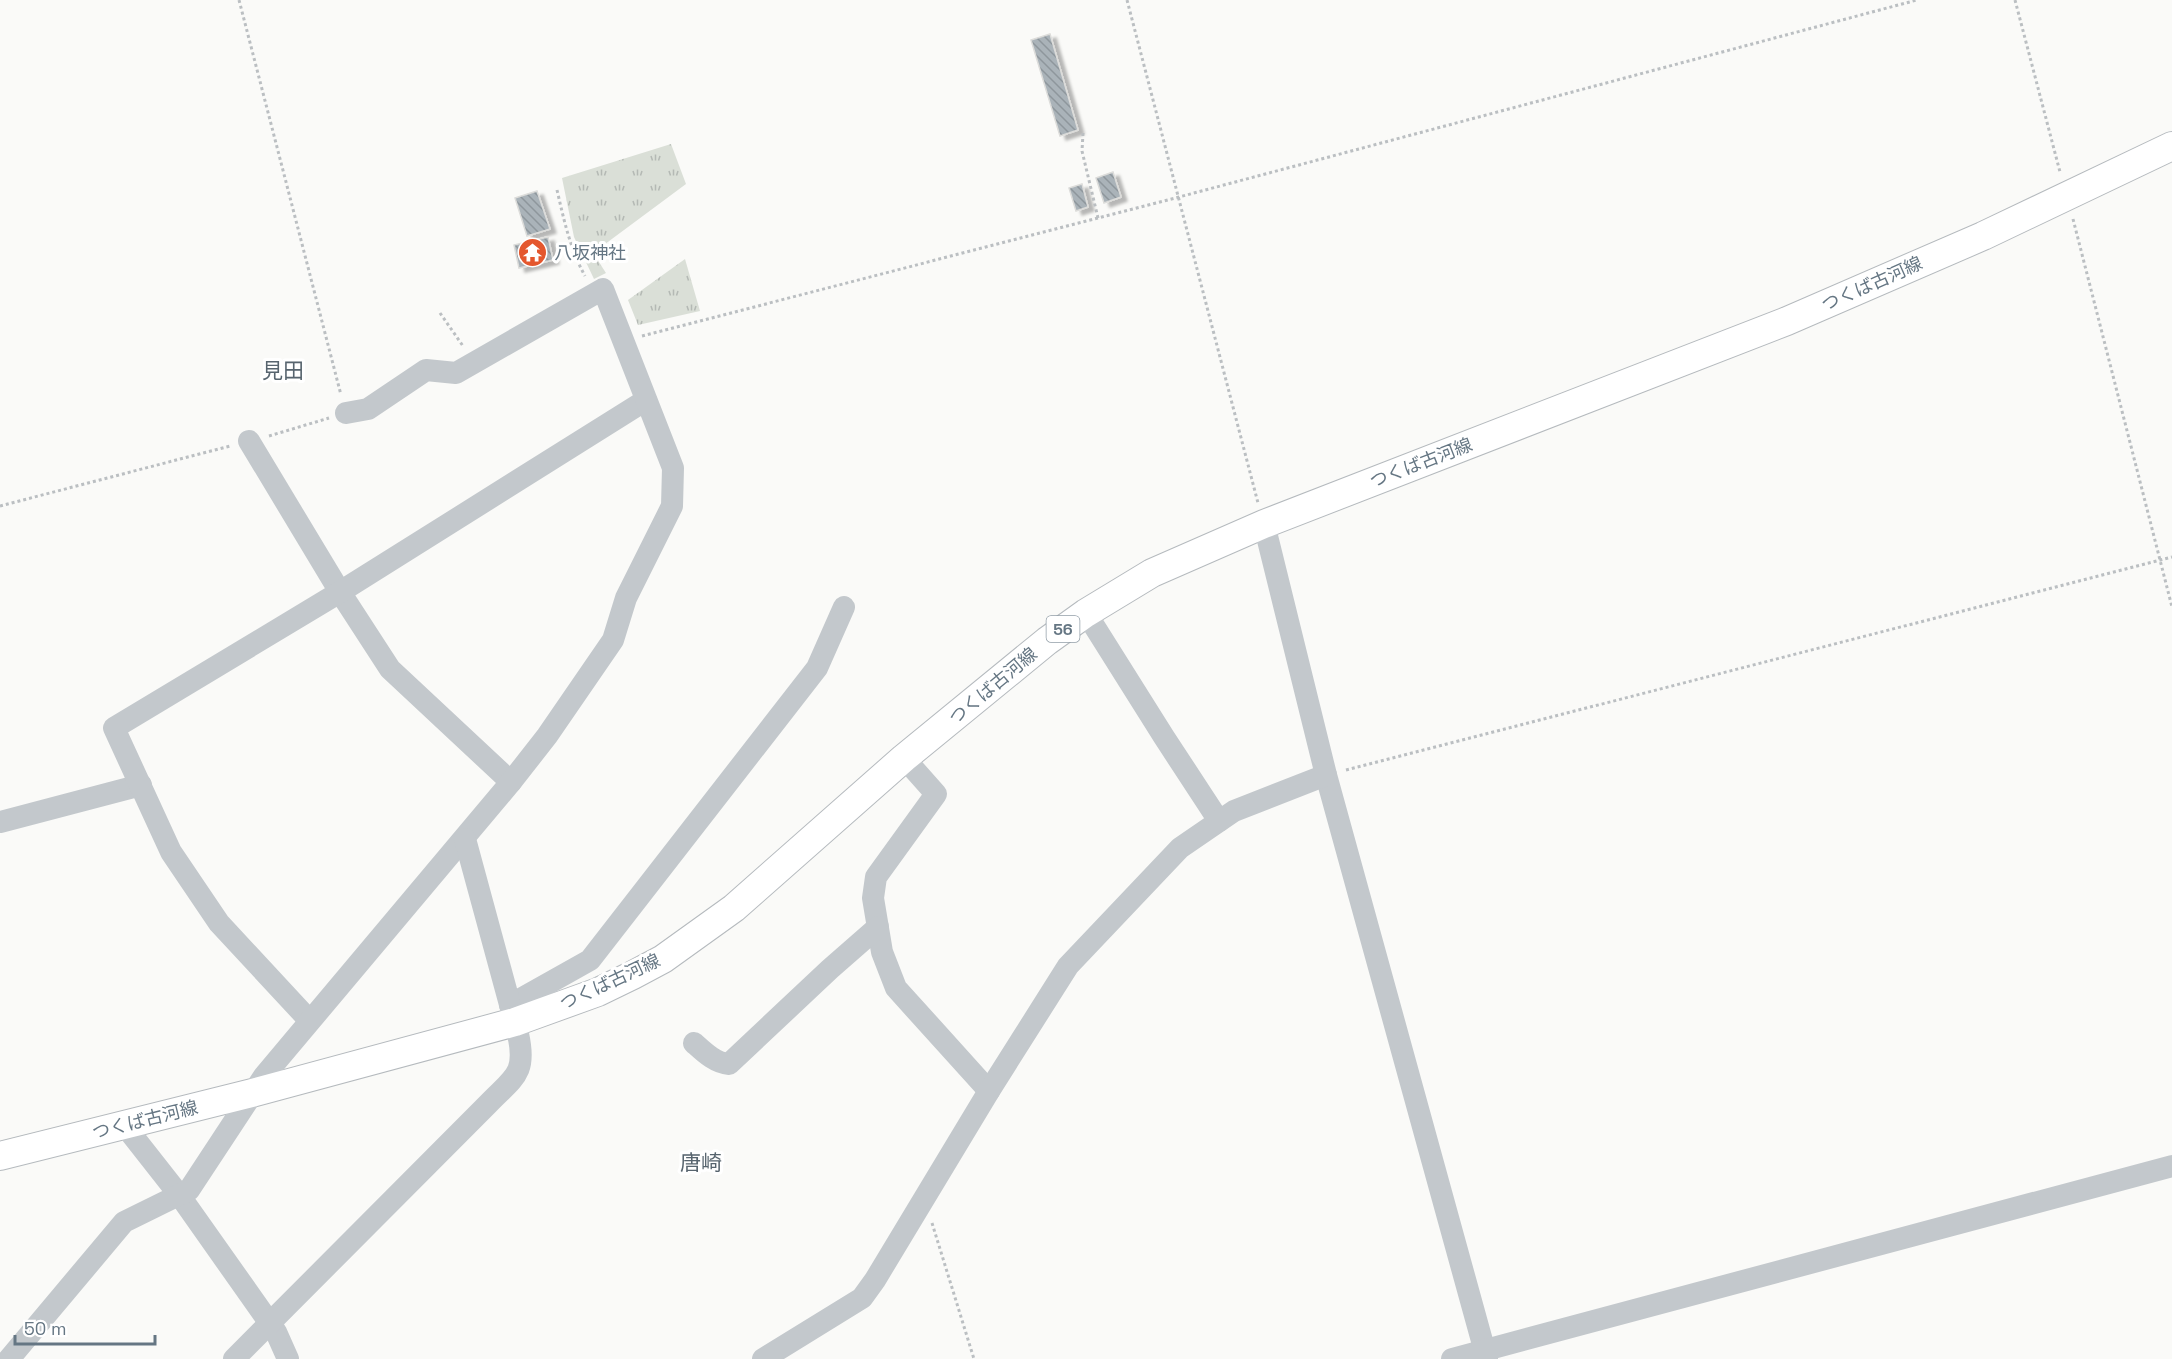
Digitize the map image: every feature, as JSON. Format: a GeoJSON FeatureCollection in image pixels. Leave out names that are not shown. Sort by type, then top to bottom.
{"type":"FeatureCollection","features":[{"type":"Feature","properties":{"kind":"main road","name":"つくば古河線"},"geometry":{"type":"LineString","coordinates":[[0,1156],[252,1093],[513,1013],[598,992],[663,959],[734,908],[904,758],[1031,653],[1086,613],[1152,573],[1264,524],[1787,321],[1983,236],[2172,146]]}},
{"type":"Feature","properties":{"kind":"street"},"geometry":{"type":"LineString","coordinates":[[9,1359],[124,1222],[189,1190],[252,1093],[309,1020],[465,839],[547,736],[614,640],[626,598],[672,506],[673,468],[603,289],[456,373],[426,370],[368,409],[346,413]]}},
{"type":"Feature","properties":{"kind":"street"},"geometry":{"type":"LineString","coordinates":[[309,1020],[219,923],[171,852],[114,728],[340,592],[646,400]]}},
{"type":"Feature","properties":{"kind":"street"},"geometry":{"type":"LineString","coordinates":[[249,441],[340,592],[390,669],[511,782]]}},
{"type":"Feature","properties":{"kind":"street"},"geometry":{"type":"LineString","coordinates":[[1264,524],[1326,775],[1486,1355]]}},
{"type":"Feature","properties":{"kind":"street"},"geometry":{"type":"LineString","coordinates":[[513,1013],[590,960],[817,668],[844,607]]}},
{"type":"Feature","properties":{"kind":"street"},"geometry":{"type":"LineString","coordinates":[[1086,613],[1219,821]]}},
{"type":"Feature","properties":{"kind":"street"},"geometry":{"type":"LineString","coordinates":[[904,758],[936,794],[876,878],[873,898],[882,952],[896,988],[989,1091]]}},
{"type":"Feature","properties":{"kind":"street"},"geometry":{"type":"LineString","coordinates":[[763,1359],[862,1298],[1068,966],[1180,848],[1234,811],[1326,775]]}},
{"type":"Feature","properties":{"kind":"street"},"geometry":{"type":"LineString","coordinates":[[0,822],[141,784]]}},
{"type":"Feature","properties":{"kind":"street"},"geometry":{"type":"LineString","coordinates":[[234,1359],[513,1078],[520,1068],[522,1053],[513,1013],[465,839]]}},
{"type":"Feature","properties":{"kind":"street"},"geometry":{"type":"LineString","coordinates":[[694,1043],[711,1058],[722,1064],[729,1064],[878,927]]}},
{"type":"Feature","properties":{"kind":"street"},"geometry":{"type":"LineString","coordinates":[[125,1126],[180,1196],[276,1332],[288,1359]]}},
{"type":"Feature","properties":{"kind":"street"},"geometry":{"type":"LineString","coordinates":[[1452,1359],[1486,1355],[2172,1166]]}},
{"type":"Feature","properties":{"kind":"path"},"geometry":{"type":"LineString","coordinates":[[0,506],[249,441],[346,413],[239,0]]}},
{"type":"Feature","properties":{"kind":"path"},"geometry":{"type":"LineString","coordinates":[[1127,0],[1264,524]]}},
{"type":"Feature","properties":{"kind":"path"},"geometry":{"type":"LineString","coordinates":[[624,341],[1179,197],[1917,0]]}},
{"type":"Feature","properties":{"kind":"path"},"geometry":{"type":"LineString","coordinates":[[2015,0],[2172,607]]}},
{"type":"Feature","properties":{"kind":"path"},"geometry":{"type":"LineString","coordinates":[[1083,133],[1082,151],[1098,218]]}},
{"type":"Feature","properties":{"kind":"path"},"geometry":{"type":"LineString","coordinates":[[557,190],[576,259],[595,293]]}},
{"type":"Feature","properties":{"kind":"path"},"geometry":{"type":"LineString","coordinates":[[440,313],[474,363]]}},
{"type":"Feature","properties":{"kind":"path"},"geometry":{"type":"LineString","coordinates":[[1326,775],[2172,556]]}},
{"type":"Feature","properties":{"kind":"path"},"geometry":{"type":"LineString","coordinates":[[924,1200],[937,1235],[974,1359]]}},
{"type":"Feature","properties":{"kind":"green space"},"geometry":{"type":"Polygon","coordinates":[[[671,144],[686,184],[593,253],[606,273],[594,279],[574,237],[562,178],[671,144]]]}},
{"type":"Feature","properties":{"kind":"green space"},"geometry":{"type":"Polygon","coordinates":[[[685,259],[700,311],[638,325],[628,300],[685,259]]]}},
{"type":"Feature","properties":{"kind":"building"},"geometry":{"type":"Polygon","coordinates":[[[1050,34],[1078,130],[1060,136],[1031,40],[1050,34]]]}},
{"type":"Feature","properties":{"kind":"building"},"geometry":{"type":"Polygon","coordinates":[[[1113,172],[1121,197],[1104,203],[1096,178],[1113,172]]]}},
{"type":"Feature","properties":{"kind":"building"},"geometry":{"type":"Polygon","coordinates":[[[1082,184],[1088,207],[1076,211],[1069,188],[1082,184]]]}},
{"type":"Feature","properties":{"kind":"building"},"geometry":{"type":"Polygon","coordinates":[[[537,191],[550,229],[527,236],[515,198],[537,191]]]}},
{"type":"Feature","properties":{"kind":"building","name":"八坂神社"},"geometry":{"type":"Polygon","coordinates":[[[548,237],[553,260],[519,268],[514,245],[548,237]]]}},
{"type":"Feature","properties":{"kind":"place","name":"八坂神社"},"geometry":{"type":"Point","coordinates":[533,253]}},
{"type":"Feature","properties":{"kind":"district","name":"見田"},"geometry":{"type":"Point","coordinates":[283,371]}},
{"type":"Feature","properties":{"kind":"district","name":"唐崎"},"geometry":{"type":"Point","coordinates":[701,1163]}}]}
